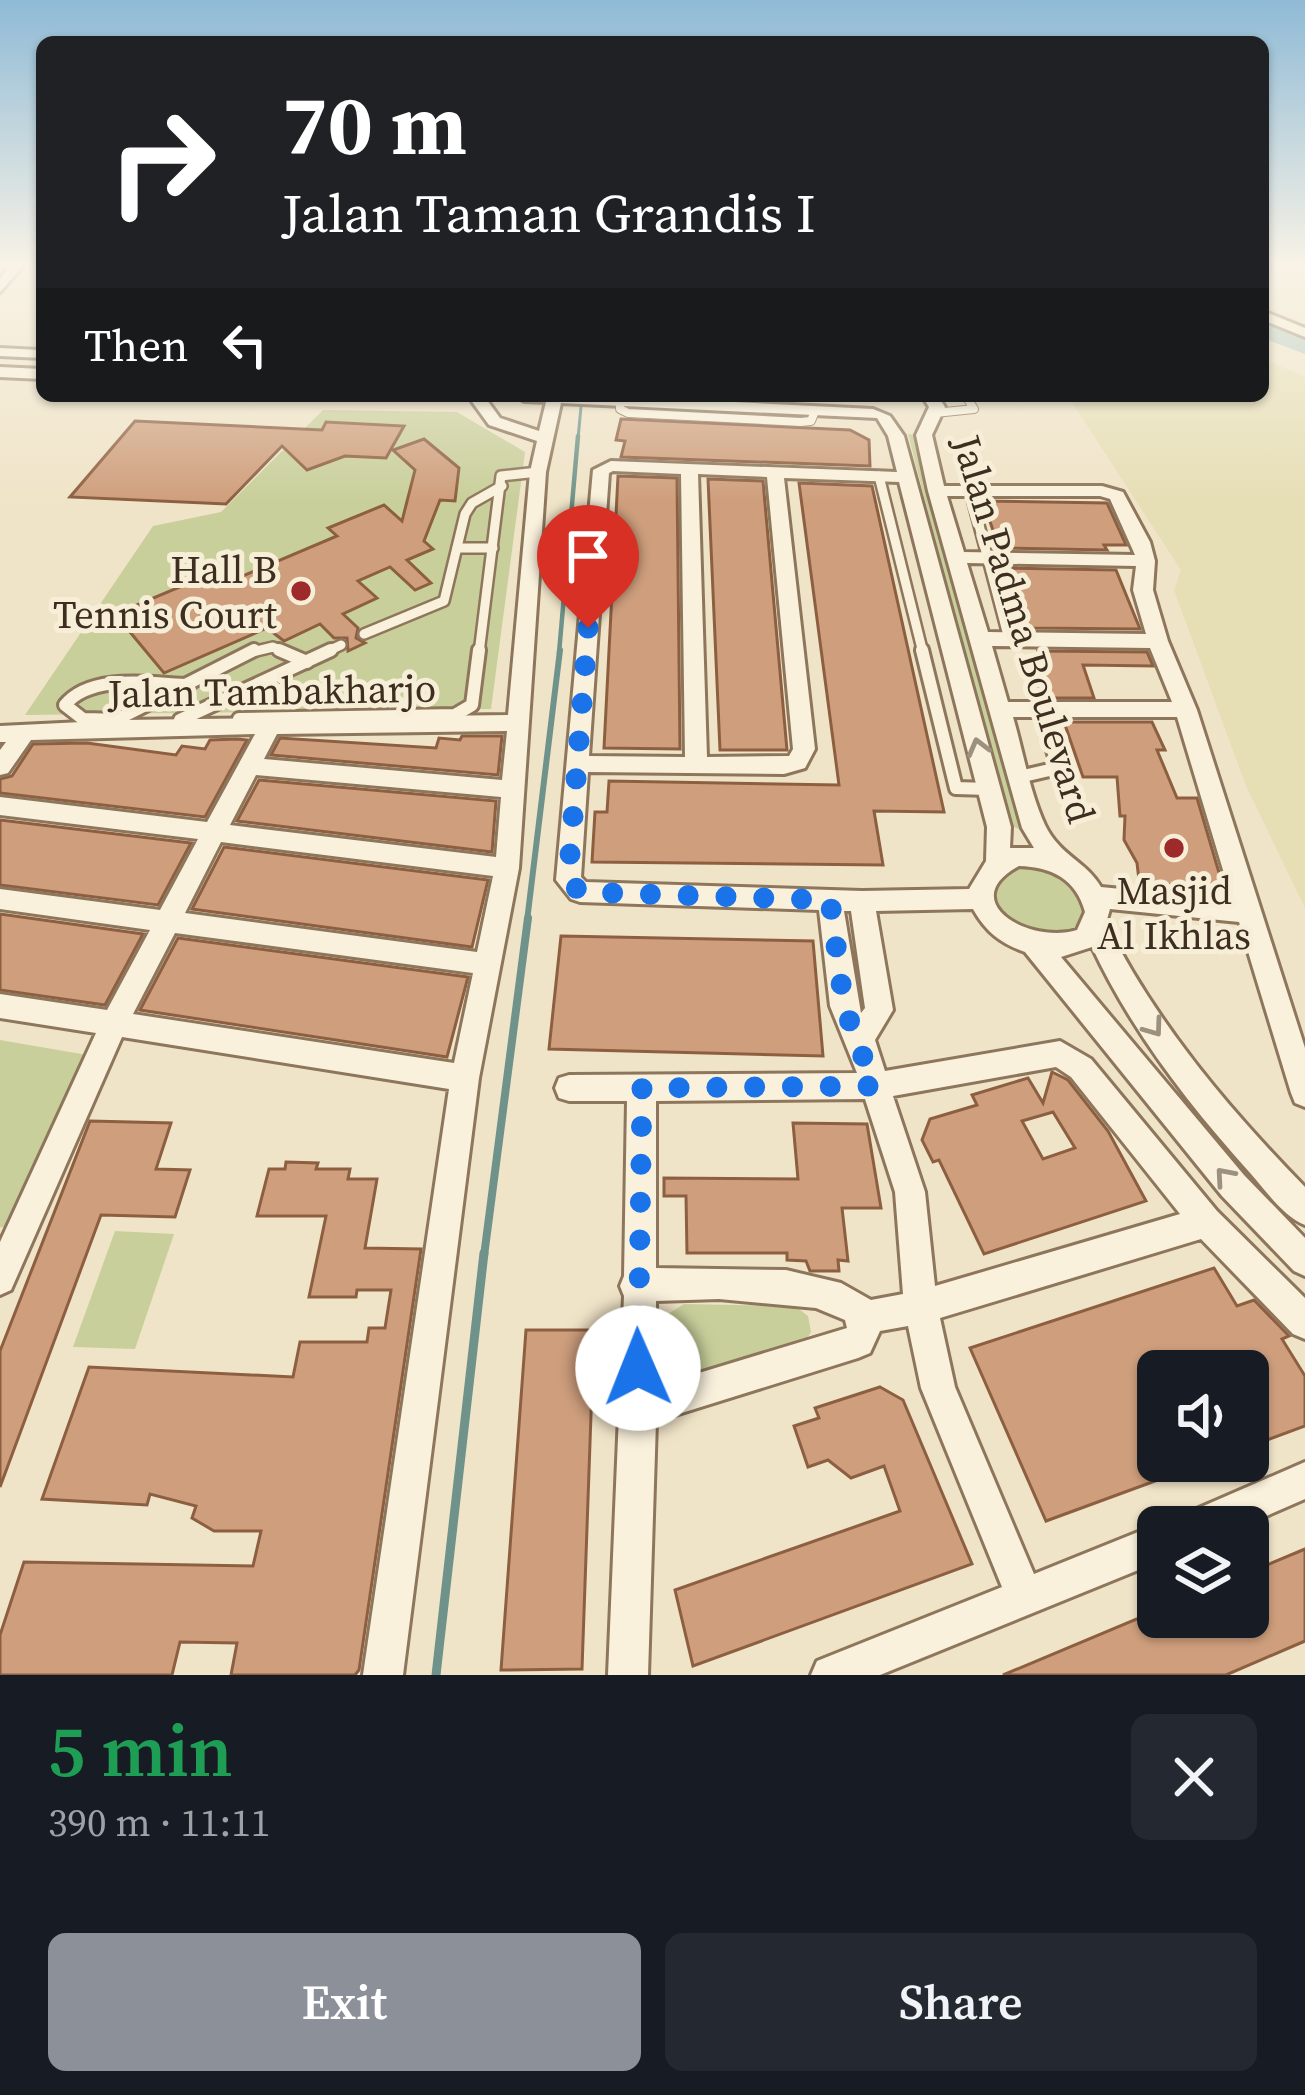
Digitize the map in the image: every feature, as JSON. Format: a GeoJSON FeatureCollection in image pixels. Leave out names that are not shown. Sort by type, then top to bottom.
{"type":"FeatureCollection","features":[{"type":"Feature","properties":{"kind":"street"},"geometry":{"type":"LineString","coordinates":[[0,352],[36,354]]}},
{"type":"Feature","properties":{"kind":"street"},"geometry":{"type":"LineString","coordinates":[[7,372],[36,356]]}},
{"type":"Feature","properties":{"kind":"street"},"geometry":{"type":"LineString","coordinates":[[479,402],[487,417],[512,432],[544,436]]}},
{"type":"Feature","properties":{"kind":"street"},"geometry":{"type":"LineString","coordinates":[[383,1675],[465,1078],[507,868],[538,472],[554,402]]}},
{"type":"Feature","properties":{"kind":"street"},"geometry":{"type":"LineString","coordinates":[[657,402],[815,410],[909,423],[932,409]]}},
{"type":"Feature","properties":{"kind":"street","name":"Jalan Padma Boulevard"},"geometry":{"type":"LineString","coordinates":[[865,402],[896,436],[999,827],[998,862]]}},
{"type":"Feature","properties":{"kind":"street","name":"Jalan Padma Boulevard"},"geometry":{"type":"LineString","coordinates":[[932,409],[924,435],[938,491],[1034,828],[1057,862]]}},
{"type":"Feature","properties":{"kind":"street"},"geometry":{"type":"LineString","coordinates":[[907,477],[688,467],[611,466],[601,470],[568,880],[580,892],[862,901],[981,899]]}},
{"type":"Feature","properties":{"kind":"street"},"geometry":{"type":"LineString","coordinates":[[688,467],[696,766]]}},
{"type":"Feature","properties":{"kind":"street"},"geometry":{"type":"LineString","coordinates":[[576,764],[784,766],[796,762],[804,749],[775,471]]}},
{"type":"Feature","properties":{"kind":"street"},"geometry":{"type":"LineString","coordinates":[[938,491],[1110,492],[1125,512],[1146,561],[1143,590],[1158,641],[1186,710],[1305,1093]]}},
{"type":"Feature","properties":{"kind":"street"},"geometry":{"type":"LineString","coordinates":[[957,557],[1146,561]]}},
{"type":"Feature","properties":{"kind":"street"},"geometry":{"type":"LineString","coordinates":[[979,639],[1158,641]]}},
{"type":"Feature","properties":{"kind":"street"},"geometry":{"type":"LineString","coordinates":[[999,709],[1186,710]]}},
{"type":"Feature","properties":{"kind":"street","name":"Jalan Tambakharjo"},"geometry":{"type":"LineString","coordinates":[[0,767],[12,734],[521,724]]}},
{"type":"Feature","properties":{"kind":"street"},"geometry":{"type":"LineString","coordinates":[[0,1280],[10,1237],[113,1025],[270,726]]}},
{"type":"Feature","properties":{"kind":"street"},"geometry":{"type":"LineString","coordinates":[[249,766],[515,790]]}},
{"type":"Feature","properties":{"kind":"street"},"geometry":{"type":"LineString","coordinates":[[0,806],[507,868]]}},
{"type":"Feature","properties":{"kind":"street"},"geometry":{"type":"LineString","coordinates":[[1305,1209],[1252,1155],[1115,974],[1095,927],[1095,897],[1073,871],[1036,856],[998,862],[981,884],[981,899],[999,928],[1035,947],[1077,991],[1178,1124],[1265,1223],[1305,1260]]}},
{"type":"Feature","properties":{"kind":"street"},"geometry":{"type":"LineString","coordinates":[[1095,897],[1248,912]]}},
{"type":"Feature","properties":{"kind":"street"},"geometry":{"type":"LineString","coordinates":[[0,899],[486,964]]}},
{"type":"Feature","properties":{"kind":"street"},"geometry":{"type":"LineString","coordinates":[[830,900],[850,1026],[860,1038],[910,1192],[921,1307],[938,1388],[1024,1597]]}},
{"type":"Feature","properties":{"kind":"street"},"geometry":{"type":"LineString","coordinates":[[860,1038],[878,1010],[862,901]]}},
{"type":"Feature","properties":{"kind":"street"},"geometry":{"type":"LineString","coordinates":[[1035,947],[1072,946],[1095,927]]}},
{"type":"Feature","properties":{"kind":"street"},"geometry":{"type":"LineString","coordinates":[[839,972],[872,972]]}},
{"type":"Feature","properties":{"kind":"street"},"geometry":{"type":"LineString","coordinates":[[0,1006],[465,1078]]}},
{"type":"Feature","properties":{"kind":"street"},"geometry":{"type":"LineString","coordinates":[[569,1088],[874,1086],[1060,1054],[1081,1068],[1206,1222],[1305,1322]]}},
{"type":"Feature","properties":{"kind":"street"},"geometry":{"type":"LineString","coordinates":[[628,1675],[639,1409],[636,1286],[642,1088]]}},
{"type":"Feature","properties":{"kind":"street"},"geometry":{"type":"LineString","coordinates":[[861,1318],[921,1307],[1206,1222]]}},
{"type":"Feature","properties":{"kind":"street"},"geometry":{"type":"LineString","coordinates":[[636,1286],[741,1282],[838,1298],[851,1302],[864,1330],[858,1341],[639,1409]]}},
{"type":"Feature","properties":{"kind":"street"},"geometry":{"type":"LineString","coordinates":[[1246,1506],[1305,1480]]}},
{"type":"Feature","properties":{"kind":"street"},"geometry":{"type":"LineString","coordinates":[[831,1675],[1137,1551]]}},
{"type":"Feature","properties":{"kind":"lane"},"geometry":{"type":"LineString","coordinates":[[932,409],[974,410],[969,402]]}},
{"type":"Feature","properties":{"kind":"lane"},"geometry":{"type":"LineString","coordinates":[[364,634],[444,602],[472,503],[502,481],[538,472]]}},
{"type":"Feature","properties":{"kind":"lane"},"geometry":{"type":"LineString","coordinates":[[879,476],[956,788],[989,789]]}},
{"type":"Feature","properties":{"kind":"lane"},"geometry":{"type":"LineString","coordinates":[[189,685],[104,686],[69,696],[65,705],[70,715],[83,720],[114,721],[455,715],[466,710],[472,705],[502,481]]}},
{"type":"Feature","properties":{"kind":"lane"},"geometry":{"type":"LineString","coordinates":[[970,491],[1009,639]]}},
{"type":"Feature","properties":{"kind":"lane"},"geometry":{"type":"LineString","coordinates":[[457,548],[493,548]]}},
{"type":"Feature","properties":{"kind":"lane"},"geometry":{"type":"LineString","coordinates":[[899,550],[927,551]]}},
{"type":"Feature","properties":{"kind":"lane"},"geometry":{"type":"LineString","coordinates":[[920,644],[951,643]]}},
{"type":"Feature","properties":{"kind":"lane"},"geometry":{"type":"LineString","coordinates":[[180,720],[340,645]]}},
{"type":"Feature","properties":{"kind":"lane"},"geometry":{"type":"LineString","coordinates":[[114,721],[263,647],[307,662]]}},
{"type":"Feature","properties":{"kind":"lane"},"geometry":{"type":"LineString","coordinates":[[1019,777],[1058,768],[1042,709]]}},
{"type":"Feature","properties":{"kind":"shaded area"},"geometry":{"type":"Polygon","coordinates":[[[1269,361],[1305,377],[1305,908],[1246,786],[1174,590],[1181,570],[1072,402],[1269,402],[1269,361]]]}},
{"type":"Feature","properties":{"kind":"green space"},"geometry":{"type":"Polygon","coordinates":[[[323,410],[457,412],[525,452],[491,709],[25,715],[153,526],[221,512],[323,410]]]}},
{"type":"Feature","properties":{"kind":"green space"},"geometry":{"type":"Polygon","coordinates":[[[908,434],[918,435],[1021,830],[1008,824],[908,434]]]}},
{"type":"Feature","properties":{"kind":"green space"},"geometry":{"type":"Polygon","coordinates":[[[1013,866],[1037,867],[1064,878],[1084,906],[1077,929],[1045,936],[998,912],[992,891],[1013,866]]]}},
{"type":"Feature","properties":{"kind":"green space"},"geometry":{"type":"Polygon","coordinates":[[[0,1040],[93,1056],[16,1230],[0,1227],[0,1040]]]}},
{"type":"Feature","properties":{"kind":"green space"},"geometry":{"type":"Polygon","coordinates":[[[115,1231],[174,1234],[135,1349],[73,1347],[115,1231]]]}},
{"type":"Feature","properties":{"kind":"green space"},"geometry":{"type":"Polygon","coordinates":[[[684,1304],[795,1306],[808,1316],[811,1332],[803,1345],[694,1377],[683,1375],[660,1358],[656,1340],[662,1318],[684,1304]]]}},
{"type":"Feature","properties":{"kind":"building"},"geometry":{"type":"Polygon","coordinates":[[[621,419],[850,430],[869,440],[870,466],[621,457],[625,441],[616,440],[621,419]]]}},
{"type":"Feature","properties":{"kind":"building"},"geometry":{"type":"Polygon","coordinates":[[[135,421],[322,430],[326,422],[404,426],[386,458],[345,456],[307,470],[282,446],[226,504],[70,497],[135,421]]]}},
{"type":"Feature","properties":{"kind":"building"},"geometry":{"type":"Polygon","coordinates":[[[424,439],[459,468],[455,501],[440,500],[424,541],[433,549],[407,560],[431,583],[415,590],[390,567],[358,581],[377,598],[343,614],[358,628],[356,638],[365,643],[348,651],[347,638],[334,638],[320,624],[284,641],[267,628],[164,673],[115,614],[208,575],[219,586],[337,536],[328,528],[384,505],[402,521],[415,470],[393,450],[424,439]]]}},
{"type":"Feature","properties":{"kind":"building"},"geometry":{"type":"Polygon","coordinates":[[[618,476],[677,478],[680,749],[604,748],[618,476]]]}},
{"type":"Feature","properties":{"kind":"building"},"geometry":{"type":"Polygon","coordinates":[[[708,479],[763,481],[787,750],[720,750],[708,479]]]}},
{"type":"Feature","properties":{"kind":"building"},"geometry":{"type":"Polygon","coordinates":[[[799,483],[872,486],[944,812],[874,811],[883,865],[592,862],[595,812],[607,812],[609,781],[839,785],[799,483]]]}},
{"type":"Feature","properties":{"kind":"building"},"geometry":{"type":"Polygon","coordinates":[[[983,501],[1107,503],[1126,545],[1104,545],[1107,550],[999,548],[983,501]]]}},
{"type":"Feature","properties":{"kind":"building"},"geometry":{"type":"Polygon","coordinates":[[[1006,568],[1116,570],[1140,629],[1031,628],[1023,623],[1006,568]]]}},
{"type":"Feature","properties":{"kind":"building"},"geometry":{"type":"Polygon","coordinates":[[[1038,651],[1147,652],[1153,666],[1083,665],[1094,698],[1042,698],[1034,670],[1044,670],[1038,651]]]}},
{"type":"Feature","properties":{"kind":"building"},"geometry":{"type":"Polygon","coordinates":[[[1064,722],[1152,722],[1165,750],[1157,750],[1177,798],[1197,798],[1225,893],[1139,880],[1137,863],[1124,840],[1125,816],[1120,816],[1117,777],[1083,777],[1064,722]]]}},
{"type":"Feature","properties":{"kind":"building"},"geometry":{"type":"Polygon","coordinates":[[[462,736],[502,736],[498,775],[271,755],[280,738],[436,748],[439,738],[460,740],[462,736]]]}},
{"type":"Feature","properties":{"kind":"building"},"geometry":{"type":"Polygon","coordinates":[[[210,740],[247,740],[205,817],[0,793],[0,779],[12,776],[33,744],[87,743],[176,755],[182,746],[205,749],[210,740]]]}},
{"type":"Feature","properties":{"kind":"building"},"geometry":{"type":"Polygon","coordinates":[[[259,780],[496,801],[492,852],[237,821],[259,780]]]}},
{"type":"Feature","properties":{"kind":"building"},"geometry":{"type":"Polygon","coordinates":[[[0,820],[191,843],[158,905],[0,885],[0,820]]]}},
{"type":"Feature","properties":{"kind":"building"},"geometry":{"type":"Polygon","coordinates":[[[224,847],[488,880],[472,947],[192,909],[224,847]]]}},
{"type":"Feature","properties":{"kind":"building"},"geometry":{"type":"Polygon","coordinates":[[[0,914],[143,934],[105,1005],[0,990],[0,914]]]}},
{"type":"Feature","properties":{"kind":"building"},"geometry":{"type":"Polygon","coordinates":[[[561,936],[813,941],[823,1056],[549,1049],[561,936]]]}},
{"type":"Feature","properties":{"kind":"building"},"geometry":{"type":"Polygon","coordinates":[[[178,938],[468,977],[447,1057],[140,1010],[178,938]]]}},
{"type":"Feature","properties":{"kind":"building"},"geometry":{"type":"Polygon","coordinates":[[[1052,1072],[1068,1080],[1108,1131],[1146,1201],[984,1254],[939,1160],[933,1162],[922,1140],[930,1119],[977,1105],[972,1095],[1028,1078],[1043,1103],[1052,1072]],[[1053,1112],[1022,1121],[1043,1159],[1075,1148],[1053,1112]]]}},
{"type":"Feature","properties":{"kind":"building"},"geometry":{"type":"Polygon","coordinates":[[[90,1121],[171,1123],[156,1169],[190,1170],[175,1217],[101,1215],[0,1487],[0,1351],[90,1121]]]}},
{"type":"Feature","properties":{"kind":"building"},"geometry":{"type":"Polygon","coordinates":[[[793,1123],[867,1124],[881,1208],[842,1208],[848,1261],[838,1260],[839,1271],[810,1271],[806,1261],[787,1260],[787,1253],[687,1253],[686,1196],[664,1196],[664,1178],[798,1179],[793,1123]]]}},
{"type":"Feature","properties":{"kind":"building"},"geometry":{"type":"Polygon","coordinates":[[[286,1162],[318,1163],[316,1169],[350,1169],[348,1179],[377,1179],[365,1248],[421,1249],[359,1670],[355,1675],[231,1675],[237,1643],[180,1642],[172,1675],[0,1675],[0,1635],[24,1562],[253,1566],[261,1531],[214,1531],[192,1518],[196,1506],[150,1494],[147,1505],[42,1499],[89,1367],[293,1377],[300,1342],[367,1342],[369,1328],[385,1328],[391,1290],[357,1290],[356,1297],[309,1297],[326,1216],[257,1216],[269,1169],[285,1169],[286,1162]]]}},
{"type":"Feature","properties":{"kind":"building"},"geometry":{"type":"Polygon","coordinates":[[[1214,1268],[1237,1306],[1254,1300],[1289,1336],[1282,1339],[1305,1376],[1305,1426],[1269,1439],[1269,1350],[1137,1350],[1137,1482],[1152,1482],[1046,1521],[970,1348],[1214,1268]]]}},
{"type":"Feature","properties":{"kind":"building"},"geometry":{"type":"Polygon","coordinates":[[[526,1330],[594,1330],[582,1669],[501,1670],[526,1330]]]}},
{"type":"Feature","properties":{"kind":"building"},"geometry":{"type":"Polygon","coordinates":[[[880,1387],[903,1400],[972,1564],[693,1666],[675,1590],[900,1511],[884,1466],[851,1478],[828,1460],[808,1467],[794,1426],[819,1418],[815,1408],[880,1387]]]}},
{"type":"Feature","properties":{"kind":"building"},"geometry":{"type":"Polygon","coordinates":[[[1305,1549],[1305,1641],[1226,1675],[1003,1675],[1137,1619],[1137,1638],[1269,1638],[1269,1564],[1305,1549]]]}},
{"type":"Feature","properties":{"kind":"waterway"},"geometry":{"type":"LineString","coordinates":[[1298,344],[1305,347]]}},
{"type":"Feature","properties":{"kind":"waterway"},"geometry":{"type":"LineString","coordinates":[[578,439],[581,402]]}},
{"type":"Feature","properties":{"kind":"waterway"},"geometry":{"type":"LineString","coordinates":[[559,653],[578,436]]}},
{"type":"Feature","properties":{"kind":"waterway"},"geometry":{"type":"LineString","coordinates":[[527,921],[560,650]]}},
{"type":"Feature","properties":{"kind":"waterway"},"geometry":{"type":"LineString","coordinates":[[484,1256],[528,918]]}},
{"type":"Feature","properties":{"kind":"waterway"},"geometry":{"type":"LineString","coordinates":[[436,1675],[484,1253]]}},
{"type":"Feature","properties":{"kind":"place","name":"Hall B Tennis Court"},"geometry":{"type":"Point","coordinates":[301,591]}},
{"type":"Feature","properties":{"kind":"place","name":"Masjid Al Ikhlas"},"geometry":{"type":"Point","coordinates":[1174,848]}},
{"type":"Feature","properties":{"kind":"route"},"geometry":{"type":"LineString","coordinates":[[588,628],[568,880],[572,888],[580,892],[830,900],[844,1006],[860,1038],[874,1086],[642,1088],[638,1368]]}}]}
